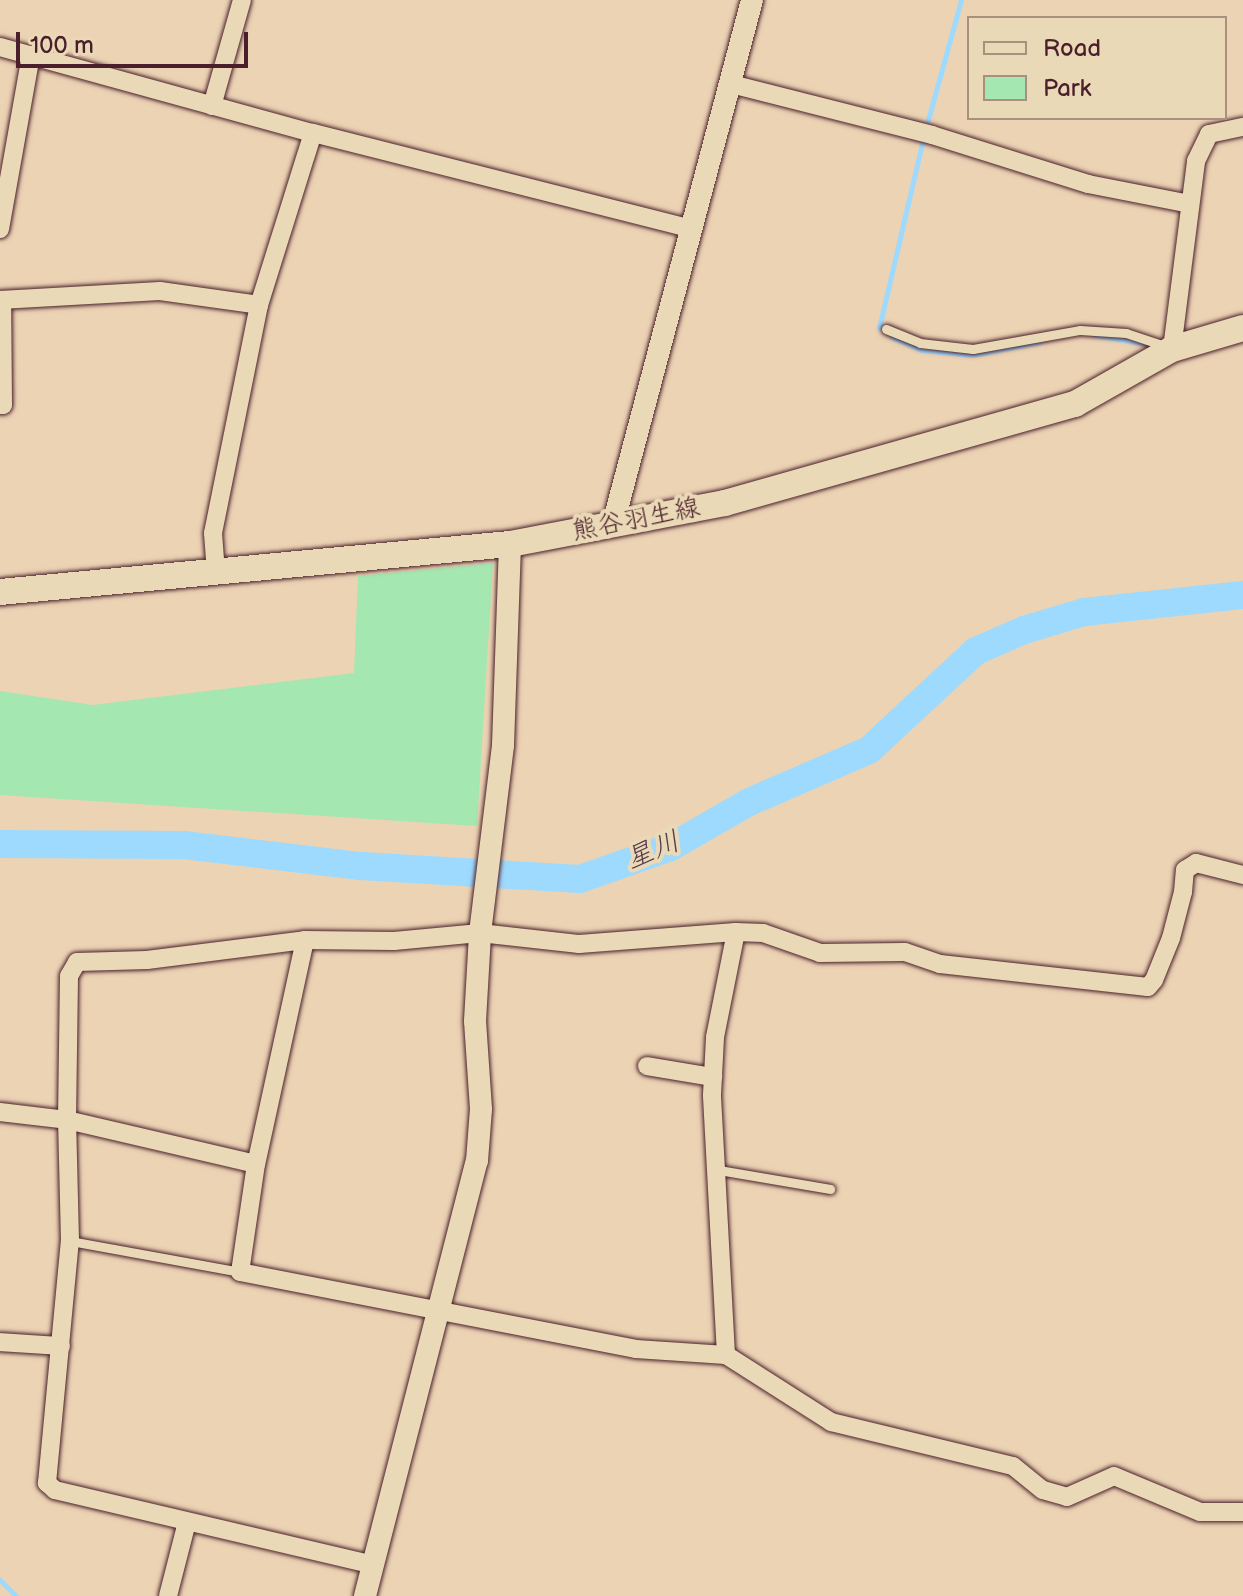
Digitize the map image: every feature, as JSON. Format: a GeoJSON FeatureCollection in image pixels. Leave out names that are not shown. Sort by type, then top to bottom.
{"type":"FeatureCollection","features":[{"type":"Feature","properties":{"kind":"main road","name":"熊谷羽生線"},"geometry":{"type":"LineString","coordinates":[[0,592],[510,544],[725,503],[1075,404],[1172,349],[1243,328]]}},
{"type":"Feature","properties":{"kind":"street"},"geometry":{"type":"LineString","coordinates":[[212,106],[242,0]]}},
{"type":"Feature","properties":{"kind":"street"},"geometry":{"type":"LineString","coordinates":[[613,524],[752,0]]}},
{"type":"Feature","properties":{"kind":"street"},"geometry":{"type":"LineString","coordinates":[[0,47],[313,133],[692,229]]}},
{"type":"Feature","properties":{"kind":"street"},"geometry":{"type":"LineString","coordinates":[[0,229],[31,55]]}},
{"type":"Feature","properties":{"kind":"street"},"geometry":{"type":"LineString","coordinates":[[731,84],[932,135],[1088,184],[1190,204]]}},
{"type":"Feature","properties":{"kind":"street"},"geometry":{"type":"LineString","coordinates":[[1172,349],[1196,161],[1209,134],[1243,127]]}},
{"type":"Feature","properties":{"kind":"street"},"geometry":{"type":"LineString","coordinates":[[216,573],[213,533],[259,305],[313,133]]}},
{"type":"Feature","properties":{"kind":"street"},"geometry":{"type":"LineString","coordinates":[[0,405],[3,405],[1,300],[160,291],[259,305]]}},
{"type":"Feature","properties":{"kind":"street"},"geometry":{"type":"LineString","coordinates":[[365,1596],[478,1147],[481,1109],[475,1021],[481,925],[503,745],[510,544]]}},
{"type":"Feature","properties":{"kind":"street"},"geometry":{"type":"LineString","coordinates":[[374,1565],[55,1490],[47,1483],[70,1241],[67,1120],[69,976],[77,962],[147,960],[305,940],[394,941],[481,925],[579,944],[736,932],[763,933],[820,953],[905,952],[940,964],[1148,987],[1154,980],[1171,938],[1183,892],[1185,870],[1196,863],[1243,875]]}},
{"type":"Feature","properties":{"kind":"street"},"geometry":{"type":"LineString","coordinates":[[726,1355],[713,1169],[713,1077],[715,1037],[736,932]]}},
{"type":"Feature","properties":{"kind":"street"},"geometry":{"type":"LineString","coordinates":[[305,940],[256,1164],[240,1272],[636,1349],[726,1355],[831,1422],[1013,1466],[1043,1490],[1067,1497],[1114,1476],[1200,1512],[1243,1512]]}},
{"type":"Feature","properties":{"kind":"street"},"geometry":{"type":"LineString","coordinates":[[647,1066],[713,1077]]}},
{"type":"Feature","properties":{"kind":"street"},"geometry":{"type":"LineString","coordinates":[[0,1112],[67,1120],[256,1164]]}},
{"type":"Feature","properties":{"kind":"street"},"geometry":{"type":"LineString","coordinates":[[0,1342],[61,1346]]}},
{"type":"Feature","properties":{"kind":"street"},"geometry":{"type":"LineString","coordinates":[[168,1596],[187,1522]]}},
{"type":"Feature","properties":{"kind":"lane"},"geometry":{"type":"LineString","coordinates":[[886,329],[920,343],[973,349],[1080,330],[1126,333],[1172,349]]}},
{"type":"Feature","properties":{"kind":"lane"},"geometry":{"type":"LineString","coordinates":[[713,1169],[830,1189]]}},
{"type":"Feature","properties":{"kind":"lane"},"geometry":{"type":"LineString","coordinates":[[70,1241],[240,1272]]}},
{"type":"Feature","properties":{"kind":"green space"},"geometry":{"type":"Polygon","coordinates":[[[493,563],[477,826],[0,795],[0,691],[93,705],[354,673],[358,576],[493,563]]]}},
{"type":"Feature","properties":{"kind":"waterway"},"geometry":{"type":"LineString","coordinates":[[928,120],[961,0]]}},
{"type":"Feature","properties":{"kind":"waterway"},"geometry":{"type":"LineString","coordinates":[[879,328],[922,143]]}},
{"type":"Feature","properties":{"kind":"waterway"},"geometry":{"type":"LineString","coordinates":[[1093,335],[1147,344]]}},
{"type":"Feature","properties":{"kind":"waterway"},"geometry":{"type":"LineString","coordinates":[[891,337],[921,350],[972,355],[1040,342]]}},
{"type":"Feature","properties":{"kind":"waterway","name":"星川"},"geometry":{"type":"LineString","coordinates":[[0,844],[184,845],[361,866],[580,879],[671,847],[749,802],[869,750],[976,651],[1024,630],[1084,612],[1243,595]]}},
{"type":"Feature","properties":{"kind":"waterway"},"geometry":{"type":"LineString","coordinates":[[0,1580],[16,1596]]}}]}
